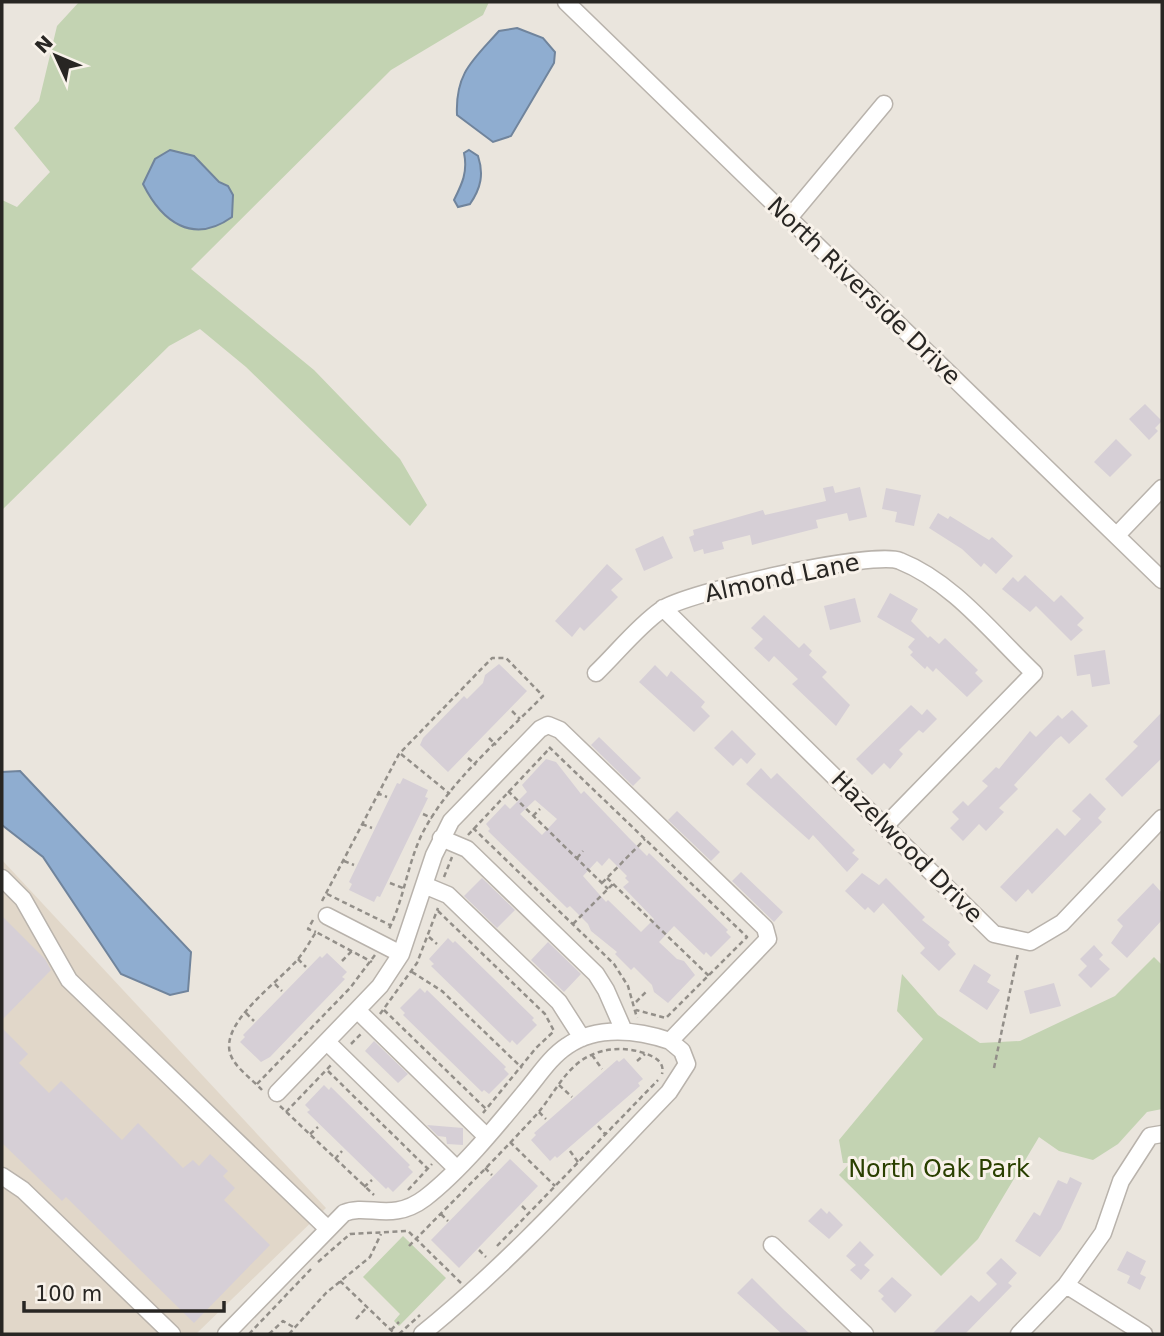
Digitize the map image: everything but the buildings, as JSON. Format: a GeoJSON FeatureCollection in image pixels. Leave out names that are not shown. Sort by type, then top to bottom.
{"type":"FeatureCollection","features":[{"type":"Feature","properties":{"kind":"street","name":"North Riverside Drive"},"geometry":{"type":"LineString","coordinates":[[566,2],[1162,580]]}},
{"type":"Feature","properties":{"kind":"street"},"geometry":{"type":"LineString","coordinates":[[789,218],[884,104]]}},
{"type":"Feature","properties":{"kind":"street"},"geometry":{"type":"LineString","coordinates":[[1117,536],[1162,488]]}},
{"type":"Feature","properties":{"kind":"street","name":"Almond Lane"},"geometry":{"type":"LineString","coordinates":[[596,673],[663,608],[699,594],[853,561],[896,559],[934,577],[1034,673],[885,826]]}},
{"type":"Feature","properties":{"kind":"street","name":"Hazelwood Drive"},"geometry":{"type":"LineString","coordinates":[[663,608],[994,934],[1021,940]]}},
{"type":"Feature","properties":{"kind":"street"},"geometry":{"type":"LineString","coordinates":[[277,1093],[380,986],[401,954],[441,838],[458,812],[545,726],[560,730],[766,930],[765,944],[670,1041]]}},
{"type":"Feature","properties":{"kind":"street"},"geometry":{"type":"LineString","coordinates":[[1021,940],[1030,942],[1062,923],[1161,821]]}},
{"type":"Feature","properties":{"kind":"street"},"geometry":{"type":"LineString","coordinates":[[441,838],[458,844],[596,974],[631,1032]]}},
{"type":"Feature","properties":{"kind":"street"},"geometry":{"type":"LineString","coordinates":[[2,878],[23,899],[69,980],[327,1229]]}},
{"type":"Feature","properties":{"kind":"street"},"geometry":{"type":"LineString","coordinates":[[424,885],[441,891],[559,1002],[582,1038]]}},
{"type":"Feature","properties":{"kind":"street"},"geometry":{"type":"LineString","coordinates":[[320,914],[401,954]]}},
{"type":"Feature","properties":{"kind":"street"},"geometry":{"type":"LineString","coordinates":[[357,1010],[486,1136]]}},
{"type":"Feature","properties":{"kind":"street"},"geometry":{"type":"LineString","coordinates":[[226,1334],[327,1229],[347,1212],[389,1212],[416,1203],[456,1168],[563,1048],[582,1038],[631,1032],[670,1041],[682,1051],[687,1064],[669,1092],[525,1242],[463,1301],[422,1334]]}},
{"type":"Feature","properties":{"kind":"street"},"geometry":{"type":"LineString","coordinates":[[327,1042],[456,1168]]}},
{"type":"Feature","properties":{"kind":"street"},"geometry":{"type":"LineString","coordinates":[[1019,1334],[1066,1285],[1103,1233],[1121,1181],[1150,1136],[1162,1134]]}},
{"type":"Feature","properties":{"kind":"street"},"geometry":{"type":"LineString","coordinates":[[2,1176],[23,1190],[172,1334]]}},
{"type":"Feature","properties":{"kind":"street"},"geometry":{"type":"LineString","coordinates":[[772,1245],[865,1334]]}},
{"type":"Feature","properties":{"kind":"street"},"geometry":{"type":"LineString","coordinates":[[1066,1285],[1144,1334]]}},
{"type":"Feature","properties":{"kind":"path"},"geometry":{"type":"LineString","coordinates":[[316,932],[308,929],[320,914],[327,894],[377,792],[400,754],[451,704],[492,658],[501,656],[543,696]]}},
{"type":"Feature","properties":{"kind":"path"},"geometry":{"type":"LineString","coordinates":[[474,677],[479,682]]}},
{"type":"Feature","properties":{"kind":"path"},"geometry":{"type":"LineString","coordinates":[[512,711],[520,719]]}},
{"type":"Feature","properties":{"kind":"path"},"geometry":{"type":"LineString","coordinates":[[432,721],[436,725]]}},
{"type":"Feature","properties":{"kind":"path"},"geometry":{"type":"LineString","coordinates":[[536,733],[747,937],[666,1018],[636,1010]]}},
{"type":"Feature","properties":{"kind":"path"},"geometry":{"type":"LineString","coordinates":[[489,738],[496,745]]}},
{"type":"Feature","properties":{"kind":"path"},"geometry":{"type":"LineString","coordinates":[[441,891],[458,844],[550,748]]}},
{"type":"Feature","properties":{"kind":"path"},"geometry":{"type":"LineString","coordinates":[[400,754],[450,794]]}},
{"type":"Feature","properties":{"kind":"path"},"geometry":{"type":"LineString","coordinates":[[468,758],[476,765]]}},
{"type":"Feature","properties":{"kind":"path"},"geometry":{"type":"LineString","coordinates":[[569,777],[575,771]]}},
{"type":"Feature","properties":{"kind":"path"},"geometry":{"type":"LineString","coordinates":[[508,791],[608,889]]}},
{"type":"Feature","properties":{"kind":"path"},"geometry":{"type":"LineString","coordinates":[[377,792],[387,797]]}},
{"type":"Feature","properties":{"kind":"path"},"geometry":{"type":"LineString","coordinates":[[595,799],[599,795]]}},
{"type":"Feature","properties":{"kind":"path"},"geometry":{"type":"LineString","coordinates":[[527,819],[540,809]]}},
{"type":"Feature","properties":{"kind":"path"},"geometry":{"type":"LineString","coordinates":[[423,814],[432,818]]}},
{"type":"Feature","properties":{"kind":"path"},"geometry":{"type":"LineString","coordinates":[[615,821],[621,816]]}},
{"type":"Feature","properties":{"kind":"path"},"geometry":{"type":"LineString","coordinates":[[362,824],[372,828]]}},
{"type":"Feature","properties":{"kind":"path"},"geometry":{"type":"LineString","coordinates":[[473,828],[600,947],[618,970],[636,1010],[631,1032]]}},
{"type":"Feature","properties":{"kind":"path"},"geometry":{"type":"LineString","coordinates":[[557,839],[562,834]]}},
{"type":"Feature","properties":{"kind":"path"},"geometry":{"type":"LineString","coordinates":[[602,883],[645,839]]}},
{"type":"Feature","properties":{"kind":"path"},"geometry":{"type":"LineString","coordinates":[[557,847],[561,843]]}},
{"type":"Feature","properties":{"kind":"path"},"geometry":{"type":"LineString","coordinates":[[408,844],[416,848]]}},
{"type":"Feature","properties":{"kind":"path"},"geometry":{"type":"LineString","coordinates":[[496,851],[500,847]]}},
{"type":"Feature","properties":{"kind":"path"},"geometry":{"type":"LineString","coordinates":[[577,858],[583,851]]}},
{"type":"Feature","properties":{"kind":"path"},"geometry":{"type":"LineString","coordinates":[[664,864],[668,860]]}},
{"type":"Feature","properties":{"kind":"path"},"geometry":{"type":"LineString","coordinates":[[344,861],[354,865]]}},
{"type":"Feature","properties":{"kind":"path"},"geometry":{"type":"LineString","coordinates":[[582,871],[586,867]]}},
{"type":"Feature","properties":{"kind":"path"},"geometry":{"type":"LineString","coordinates":[[527,880],[531,876]]}},
{"type":"Feature","properties":{"kind":"path"},"geometry":{"type":"LineString","coordinates":[[607,878],[658,930],[709,976]]}},
{"type":"Feature","properties":{"kind":"path"},"geometry":{"type":"LineString","coordinates":[[390,883],[404,889]]}},
{"type":"Feature","properties":{"kind":"path"},"geometry":{"type":"LineString","coordinates":[[573,924],[613,884]]}},
{"type":"Feature","properties":{"kind":"path"},"geometry":{"type":"LineString","coordinates":[[690,890],[694,886]]}},
{"type":"Feature","properties":{"kind":"path"},"geometry":{"type":"LineString","coordinates":[[327,894],[391,926]]}},
{"type":"Feature","properties":{"kind":"path"},"geometry":{"type":"LineString","coordinates":[[631,901],[636,895]]}},
{"type":"Feature","properties":{"kind":"path"},"geometry":{"type":"LineString","coordinates":[[437,910],[545,1014],[555,1031],[473,1123]]}},
{"type":"Feature","properties":{"kind":"path"},"geometry":{"type":"LineString","coordinates":[[635,915],[640,910]]}},
{"type":"Feature","properties":{"kind":"path"},"geometry":{"type":"LineString","coordinates":[[720,919],[724,915]]}},
{"type":"Feature","properties":{"kind":"path"},"geometry":{"type":"LineString","coordinates":[[655,924],[661,919]]}},
{"type":"Feature","properties":{"kind":"path"},"geometry":{"type":"LineString","coordinates":[[429,937],[437,944]]}},
{"type":"Feature","properties":{"kind":"path"},"geometry":{"type":"LineString","coordinates":[[994,1068],[1021,940]]}},
{"type":"Feature","properties":{"kind":"path"},"geometry":{"type":"LineString","coordinates":[[257,1084],[340,1000],[369,966],[381,944]]}},
{"type":"Feature","properties":{"kind":"path"},"geometry":{"type":"LineString","coordinates":[[468,951],[474,946]]}},
{"type":"Feature","properties":{"kind":"path"},"geometry":{"type":"LineString","coordinates":[[679,957],[690,948]]}},
{"type":"Feature","properties":{"kind":"path"},"geometry":{"type":"LineString","coordinates":[[342,961],[352,951]]}},
{"type":"Feature","properties":{"kind":"path"},"geometry":{"type":"LineString","coordinates":[[298,959],[306,967]]}},
{"type":"Feature","properties":{"kind":"path"},"geometry":{"type":"LineString","coordinates":[[618,970],[622,965]]}},
{"type":"Feature","properties":{"kind":"path"},"geometry":{"type":"LineString","coordinates":[[493,975],[498,969]]}},
{"type":"Feature","properties":{"kind":"path"},"geometry":{"type":"LineString","coordinates":[[412,972],[446,994],[522,1068]]}},
{"type":"Feature","properties":{"kind":"path"},"geometry":{"type":"LineString","coordinates":[[435,985],[441,979]]}},
{"type":"Feature","properties":{"kind":"path"},"geometry":{"type":"LineString","coordinates":[[275,984],[282,991]]}},
{"type":"Feature","properties":{"kind":"path"},"geometry":{"type":"LineString","coordinates":[[634,1003],[648,990]]}},
{"type":"Feature","properties":{"kind":"path"},"geometry":{"type":"LineString","coordinates":[[400,992],[403,995]]}},
{"type":"Feature","properties":{"kind":"path"},"geometry":{"type":"LineString","coordinates":[[334,994],[340,1000]]}},
{"type":"Feature","properties":{"kind":"path"},"geometry":{"type":"LineString","coordinates":[[441,999],[446,994]]}},
{"type":"Feature","properties":{"kind":"path"},"geometry":{"type":"LineString","coordinates":[[523,1004],[528,998]]}},
{"type":"Feature","properties":{"kind":"path"},"geometry":{"type":"LineString","coordinates":[[460,1009],[466,1003]]}},
{"type":"Feature","properties":{"kind":"path"},"geometry":{"type":"LineString","coordinates":[[384,1010],[486,1109]]}},
{"type":"Feature","properties":{"kind":"path"},"geometry":{"type":"LineString","coordinates":[[246,1013],[254,1021]]}},
{"type":"Feature","properties":{"kind":"path"},"geometry":{"type":"LineString","coordinates":[[310,1019],[316,1024]]}},
{"type":"Feature","properties":{"kind":"path"},"geometry":{"type":"LineString","coordinates":[[471,1028],[475,1023]]}},
{"type":"Feature","properties":{"kind":"path"},"geometry":{"type":"LineString","coordinates":[[286,1112],[371,1024]]}},
{"type":"Feature","properties":{"kind":"path"},"geometry":{"type":"LineString","coordinates":[[408,1033],[412,1029]]}},
{"type":"Feature","properties":{"kind":"path"},"geometry":{"type":"LineString","coordinates":[[490,1037],[495,1032]]}},
{"type":"Feature","properties":{"kind":"path"},"geometry":{"type":"LineString","coordinates":[[495,1052],[500,1047]]}},
{"type":"Feature","properties":{"kind":"path"},"geometry":{"type":"LineString","coordinates":[[282,1048],[287,1054]]}},
{"type":"Feature","properties":{"kind":"path"},"geometry":{"type":"LineString","coordinates":[[409,1246],[539,1112],[575,1065],[592,1055],[621,1049],[646,1054],[661,1063],[663,1074],[479,1265]]}},
{"type":"Feature","properties":{"kind":"path"},"geometry":{"type":"LineString","coordinates":[[637,1061],[646,1054]]}},
{"type":"Feature","properties":{"kind":"path"},"geometry":{"type":"LineString","coordinates":[[592,1055],[602,1069]]}},
{"type":"Feature","properties":{"kind":"path"},"geometry":{"type":"LineString","coordinates":[[438,1062],[442,1057]]}},
{"type":"Feature","properties":{"kind":"path"},"geometry":{"type":"LineString","coordinates":[[327,1070],[428,1169]]}},
{"type":"Feature","properties":{"kind":"path"},"geometry":{"type":"LineString","coordinates":[[463,1086],[467,1081]]}},
{"type":"Feature","properties":{"kind":"path"},"geometry":{"type":"LineString","coordinates":[[559,1085],[572,1097]]}},
{"type":"Feature","properties":{"kind":"path"},"geometry":{"type":"LineString","coordinates":[[346,1097],[350,1093]]}},
{"type":"Feature","properties":{"kind":"path"},"geometry":{"type":"LineString","coordinates":[[629,1099],[634,1104]]}},
{"type":"Feature","properties":{"kind":"path"},"geometry":{"type":"LineString","coordinates":[[539,1112],[546,1119]]}},
{"type":"Feature","properties":{"kind":"path"},"geometry":{"type":"LineString","coordinates":[[371,1121],[375,1117]]}},
{"type":"Feature","properties":{"kind":"path"},"geometry":{"type":"LineString","coordinates":[[598,1126],[605,1134]]}},
{"type":"Feature","properties":{"kind":"path"},"geometry":{"type":"LineString","coordinates":[[309,1135],[318,1127]]}},
{"type":"Feature","properties":{"kind":"path"},"geometry":{"type":"LineString","coordinates":[[510,1142],[555,1186]]}},
{"type":"Feature","properties":{"kind":"path"},"geometry":{"type":"LineString","coordinates":[[401,1150],[404,1146]]}},
{"type":"Feature","properties":{"kind":"path"},"geometry":{"type":"LineString","coordinates":[[334,1159],[342,1151]]}},
{"type":"Feature","properties":{"kind":"path"},"geometry":{"type":"LineString","coordinates":[[569,1152],[579,1162]]}},
{"type":"Feature","properties":{"kind":"path"},"geometry":{"type":"LineString","coordinates":[[485,1168],[492,1175]]}},
{"type":"Feature","properties":{"kind":"path"},"geometry":{"type":"LineString","coordinates":[[364,1188],[372,1180]]}},
{"type":"Feature","properties":{"kind":"path"},"geometry":{"type":"LineString","coordinates":[[465,1189],[470,1194]]}},
{"type":"Feature","properties":{"kind":"path"},"geometry":{"type":"LineString","coordinates":[[522,1206],[529,1213]]}},
{"type":"Feature","properties":{"kind":"path"},"geometry":{"type":"LineString","coordinates":[[441,1214],[448,1221]]}},
{"type":"Feature","properties":{"kind":"path"},"geometry":{"type":"LineString","coordinates":[[506,1227],[511,1232]]}},
{"type":"Feature","properties":{"kind":"path"},"geometry":{"type":"LineString","coordinates":[[249,1334],[346,1236],[361,1232],[381,1234],[408,1231],[461,1283],[464,1280]]}},
{"type":"Feature","properties":{"kind":"path"},"geometry":{"type":"LineString","coordinates":[[289,1334],[341,1281],[370,1258],[381,1234]]}},
{"type":"Feature","properties":{"kind":"path"},"geometry":{"type":"LineString","coordinates":[[479,1250],[486,1257]]}},
{"type":"Feature","properties":{"kind":"path"},"geometry":{"type":"LineString","coordinates":[[341,1281],[396,1334]]}},
{"type":"Feature","properties":{"kind":"path"},"geometry":{"type":"LineString","coordinates":[[356,1319],[368,1307]]}},
{"type":"Feature","properties":{"kind":"path"},"geometry":{"type":"LineString","coordinates":[[270,1334],[283,1321],[295,1328]]}},
{"type":"Feature","properties":{"kind":"path"},"geometry":{"type":"LineString","coordinates":[[391,1330],[399,1322]]}},
{"type":"Feature","properties":{"kind":"shaded area"},"geometry":{"type":"Polygon","coordinates":[[[2,860],[326,1208],[196,1334],[2,1334],[2,860]]]}},
{"type":"Feature","properties":{"kind":"green space"},"geometry":{"type":"Polygon","coordinates":[[[79,2],[489,2],[483,15],[391,70],[191,269],[314,370],[400,459],[427,505],[410,526],[246,367],[200,329],[169,346],[2,510],[2,200],[17,207],[50,172],[14,128],[39,101],[57,26],[79,2]]]}},
{"type":"Feature","properties":{"kind":"green space","name":"North Oak Park"},"geometry":{"type":"Polygon","coordinates":[[[1154,957],[1162,965],[1162,1109],[1147,1112],[1118,1144],[1093,1160],[1059,1151],[1039,1137],[978,1239],[941,1276],[839,1175],[850,1163],[843,1163],[839,1140],[923,1039],[897,1011],[902,974],[938,1015],[980,1043],[1020,1041],[1115,996],[1154,957]]]}},
{"type":"Feature","properties":{"kind":"green space"},"geometry":{"type":"Polygon","coordinates":[[[403,1236],[446,1278],[399,1326],[394,1321],[400,1314],[363,1277],[403,1236]]]}},
{"type":"Feature","properties":{"kind":"water"},"geometry":{"type":"Polygon","coordinates":[[[517,28],[543,38],[555,52],[554,63],[511,136],[493,142],[457,115],[459,88],[468,68],[499,31],[517,28]]]}},
{"type":"Feature","properties":{"kind":"water"},"geometry":{"type":"Polygon","coordinates":[[[170,150],[194,156],[219,182],[228,186],[233,195],[232,217],[218,225],[192,229],[169,219],[159,209],[143,184],[155,159],[170,150]]]}},
{"type":"Feature","properties":{"kind":"water"},"geometry":{"type":"Polygon","coordinates":[[[469,150],[478,156],[480,181],[470,204],[458,207],[454,200],[465,172],[464,153],[469,150]]]}},
{"type":"Feature","properties":{"kind":"water"},"geometry":{"type":"Polygon","coordinates":[[[20,771],[191,952],[188,991],[170,995],[121,974],[43,857],[2,825],[2,772],[20,771]]]}}]}
